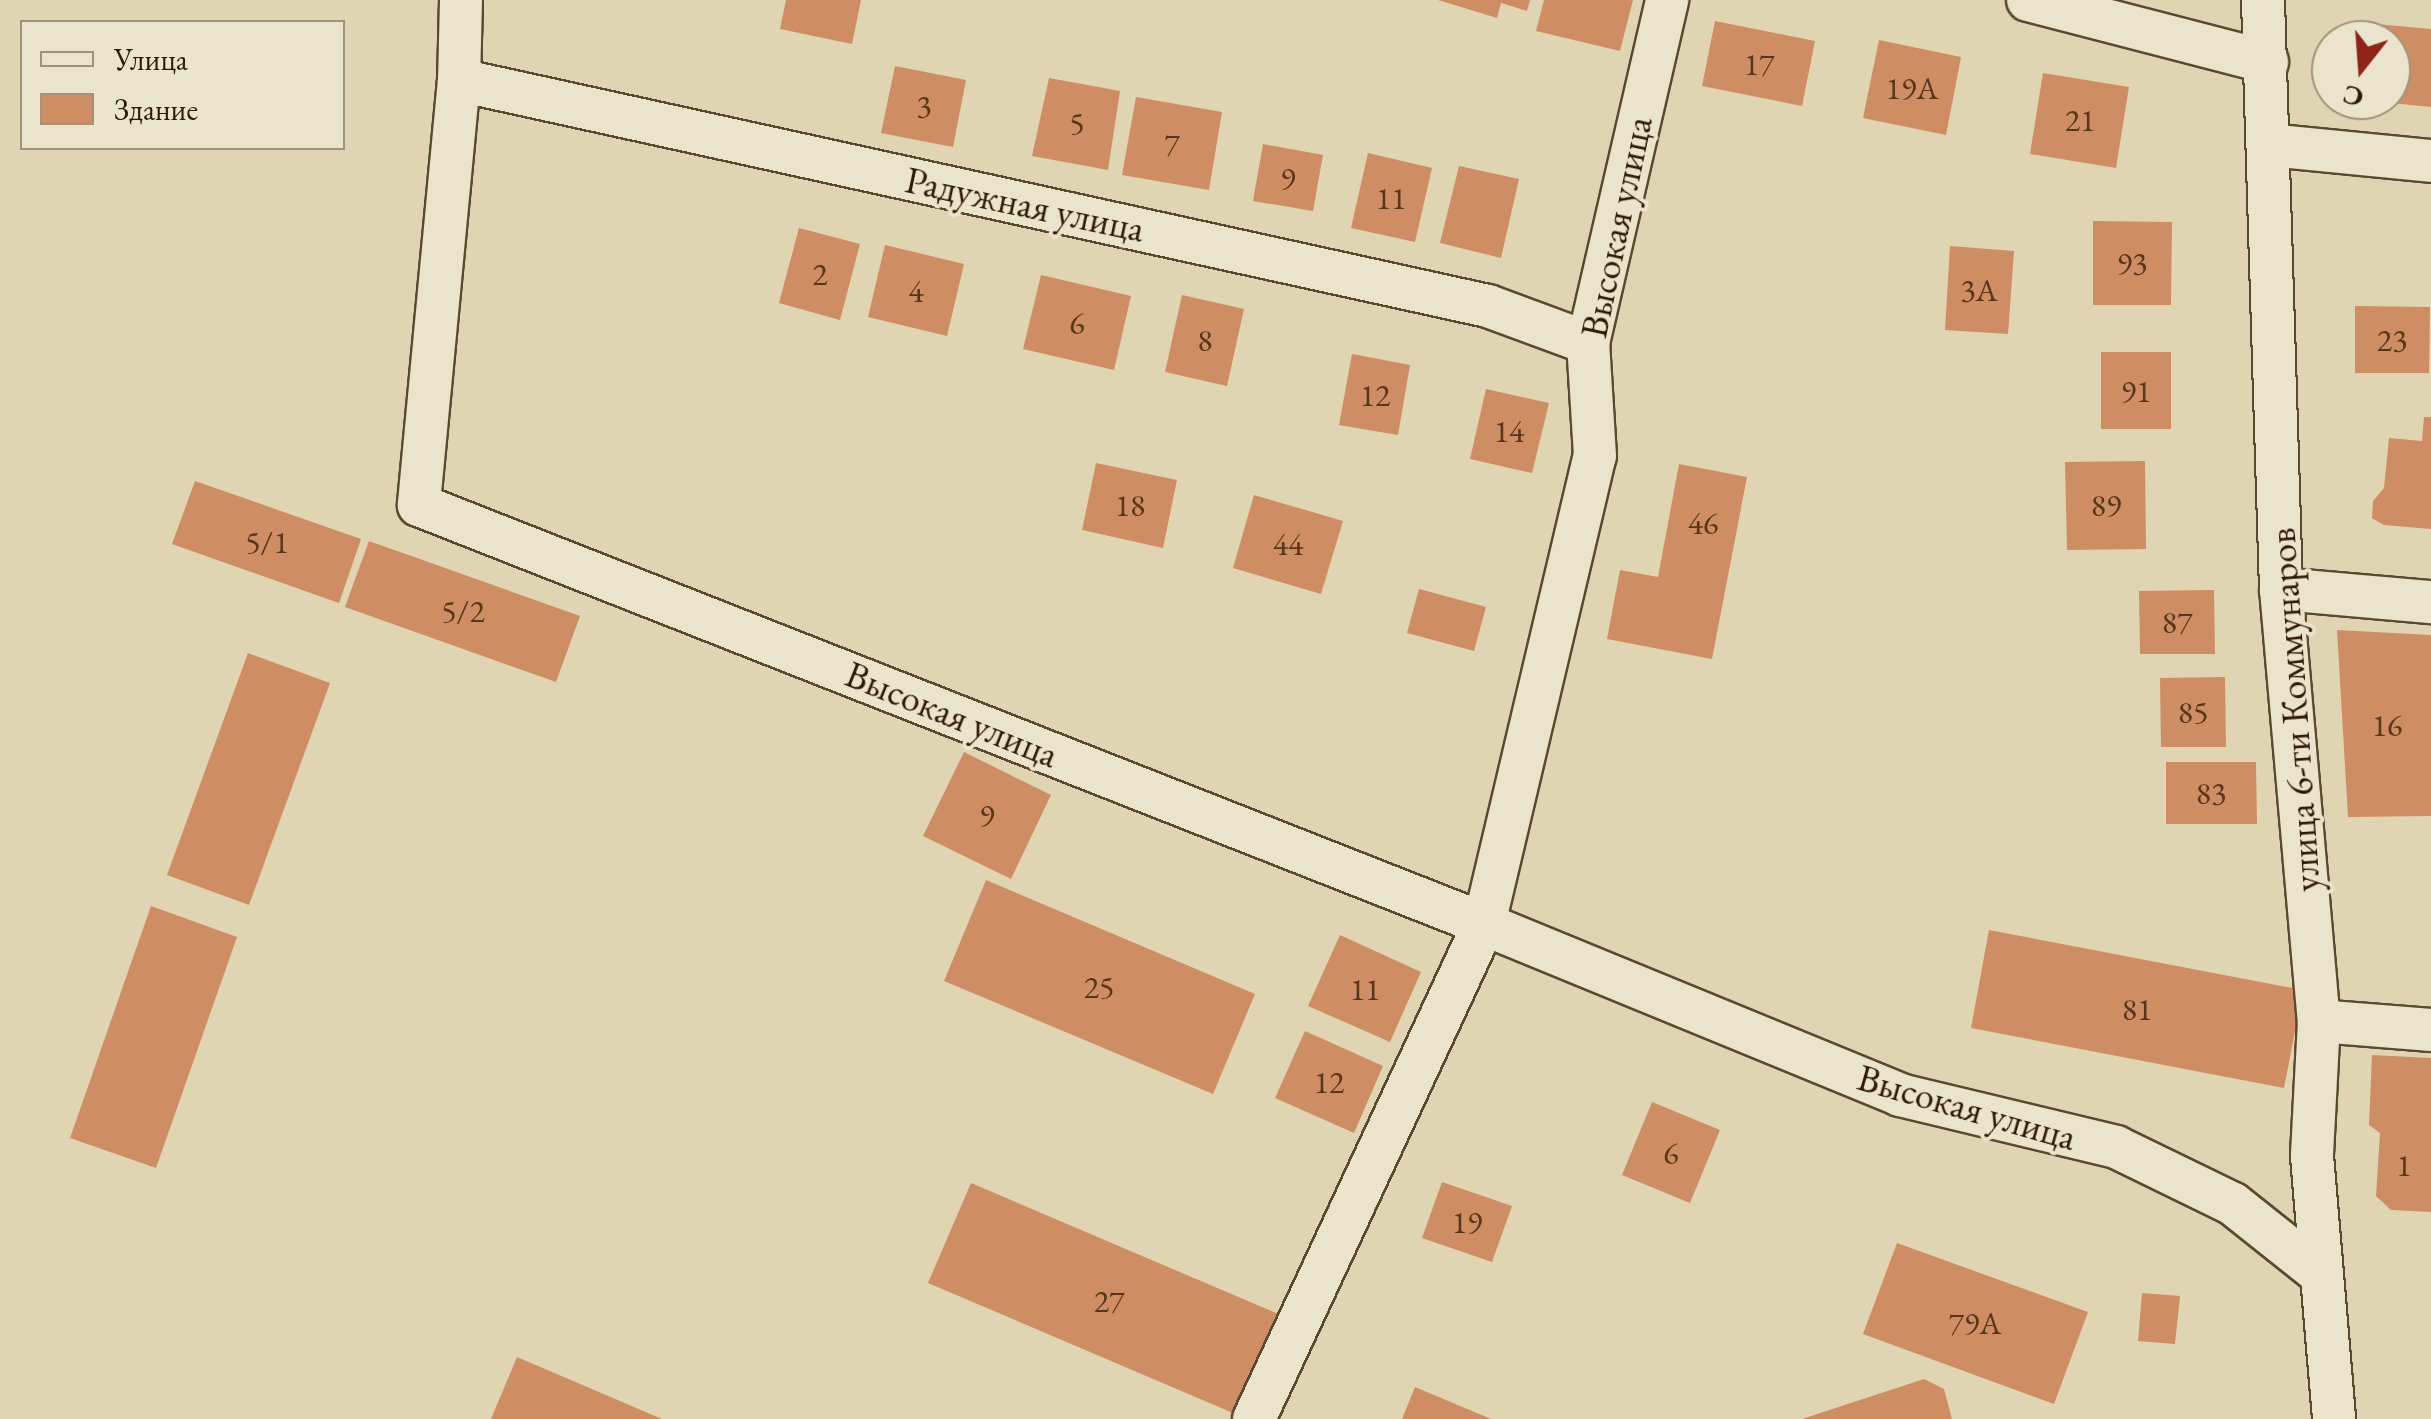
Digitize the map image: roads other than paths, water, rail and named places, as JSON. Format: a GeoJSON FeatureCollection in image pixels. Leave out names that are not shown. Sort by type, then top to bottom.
{"type":"FeatureCollection","features":[{"type":"Feature","properties":{"kind":"street"},"geometry":{"type":"LineString","coordinates":[[459,80],[461,0]]}},
{"type":"Feature","properties":{"kind":"street","name":"Высокая улица"},"geometry":{"type":"LineString","coordinates":[[1254,1419],[1484,924],[1594,456],[1588,343],[1667,0]]}},
{"type":"Feature","properties":{"kind":"street"},"geometry":{"type":"LineString","coordinates":[[2028,0],[2267,62]]}},
{"type":"Feature","properties":{"kind":"street","name":"улица 6-ти Коммунаров"},"geometry":{"type":"LineString","coordinates":[[2263,0],[2281,588],[2319,1020],[2312,1156],[2334,1419]]}},
{"type":"Feature","properties":{"kind":"street","name":"Радужная улица"},"geometry":{"type":"LineString","coordinates":[[459,80],[1488,306],[1588,343]]}},
{"type":"Feature","properties":{"kind":"street","name":"Высокая улица"},"geometry":{"type":"LineString","coordinates":[[459,80],[420,504],[1484,924],[1900,1096],[2116,1148],[2233,1204],[2321,1274]]}},
{"type":"Feature","properties":{"kind":"street"},"geometry":{"type":"LineString","coordinates":[[2268,145],[2431,161]]}},
{"type":"Feature","properties":{"kind":"street"},"geometry":{"type":"LineString","coordinates":[[2281,588],[2431,602]]}},
{"type":"Feature","properties":{"kind":"street"},"geometry":{"type":"LineString","coordinates":[[2319,1020],[2431,1030]]}}]}
